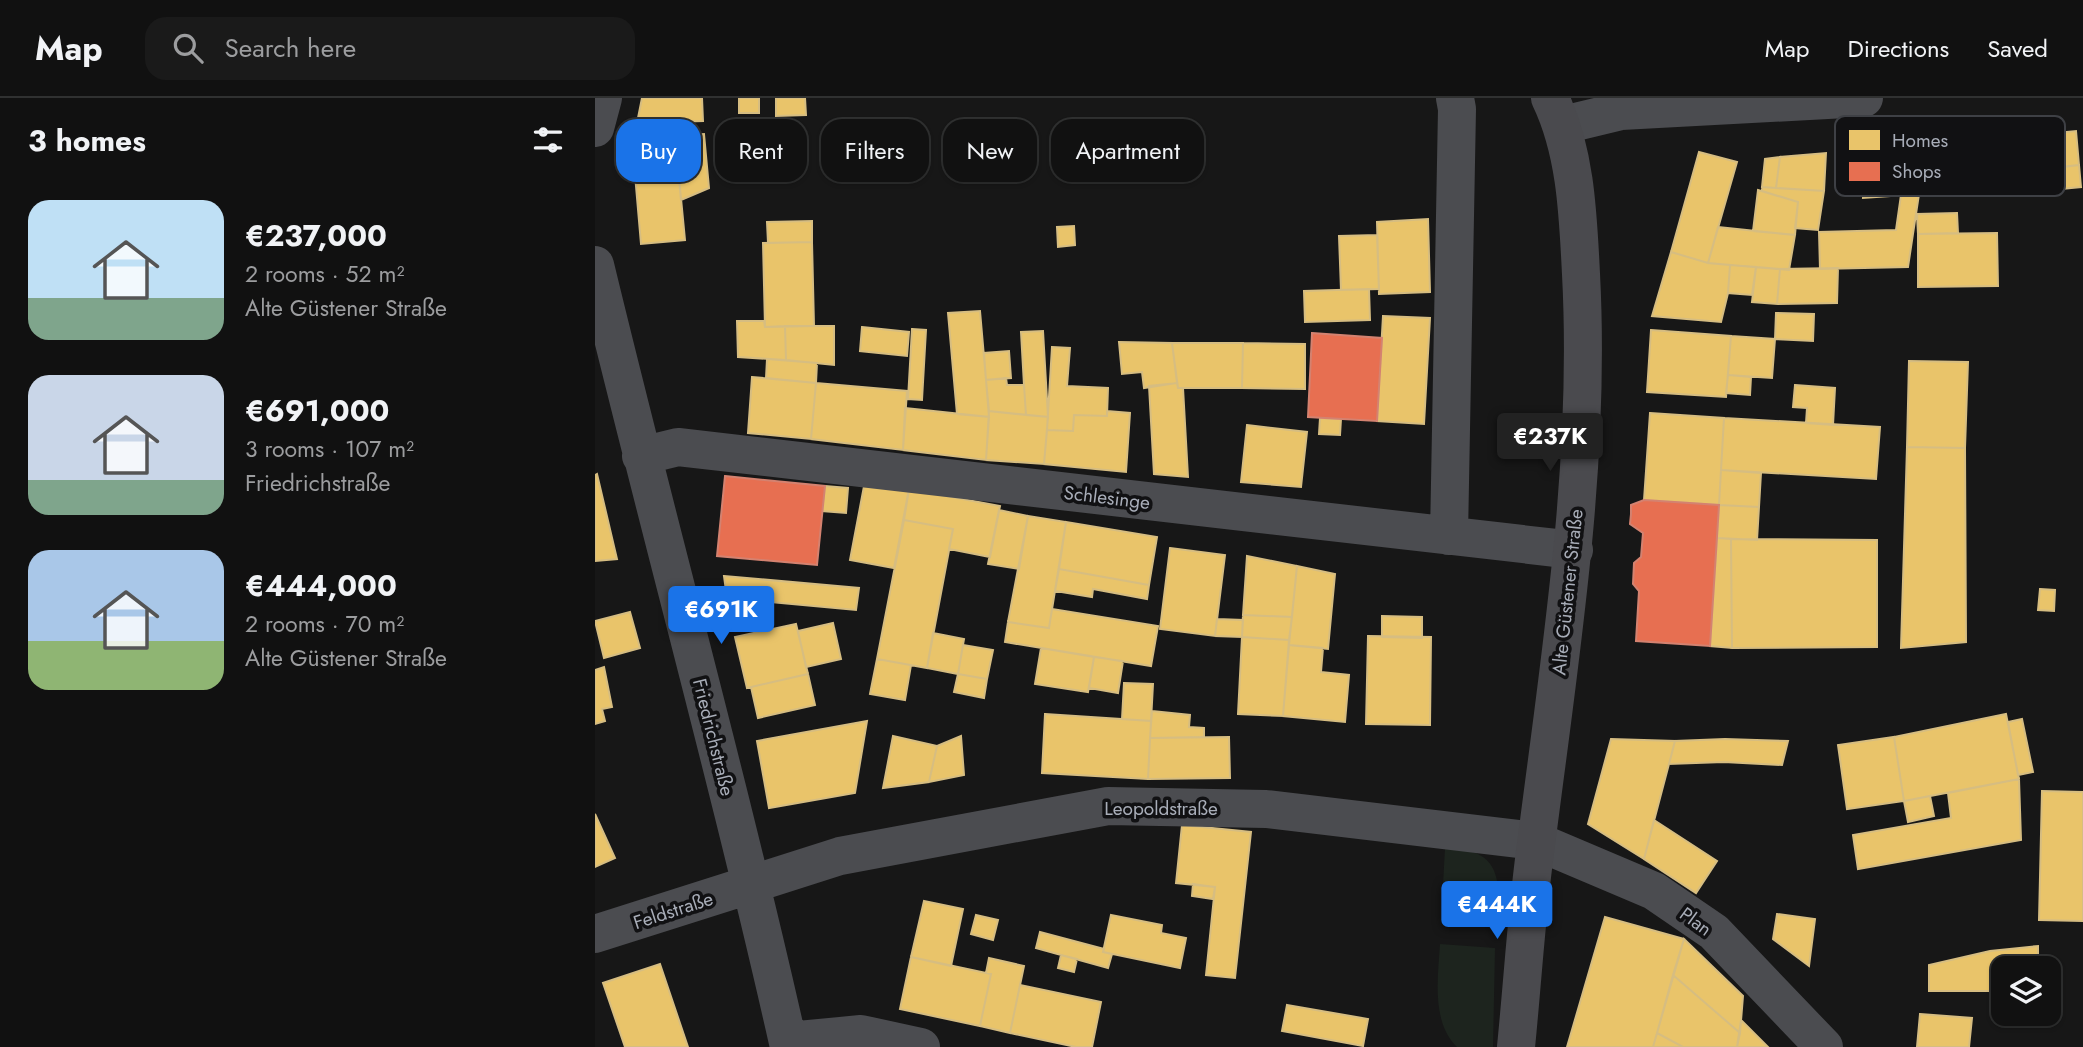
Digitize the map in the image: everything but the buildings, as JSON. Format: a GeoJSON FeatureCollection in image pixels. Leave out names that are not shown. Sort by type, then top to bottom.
{"type":"FeatureCollection","features":[{"type":"Feature","properties":{"kind":"main road","name":"Alte Güstener Straße"},"geometry":{"type":"LineString","coordinates":[[1516,1047],[1536,841],[1574,550],[1582,448],[1584,332],[1578,216],[1557,111]]}},
{"type":"Feature","properties":{"kind":"street"},"geometry":{"type":"LineString","coordinates":[[1449,536],[1457,109],[1455,98]]}},
{"type":"Feature","properties":{"kind":"street"},"geometry":{"type":"LineString","coordinates":[[1557,111],[1621,111],[1864,98]]}},
{"type":"Feature","properties":{"kind":"street","name":"Friedrichstraße"},"geometry":{"type":"LineString","coordinates":[[595,265],[641,456],[752,885],[789,1044]]}},
{"type":"Feature","properties":{"kind":"street","name":"Schlesinge"},"geometry":{"type":"LineString","coordinates":[[641,456],[678,447],[1574,550]]}},
{"type":"Feature","properties":{"kind":"street","name":"Leopoldstraße"},"geometry":{"type":"LineString","coordinates":[[752,885],[840,856],[1108,806],[1266,809],[1536,841]]}},
{"type":"Feature","properties":{"kind":"street","name":"Plan"},"geometry":{"type":"LineString","coordinates":[[1536,841],[1654,891],[1714,932],[1824,1047]]}},
{"type":"Feature","properties":{"kind":"street","name":"Feldstraße"},"geometry":{"type":"LineString","coordinates":[[595,934],[752,885]]}},
{"type":"Feature","properties":{"kind":"street"},"geometry":{"type":"LineString","coordinates":[[789,1044],[861,1034],[921,1047]]}},
{"type":"Feature","properties":{"kind":"shaded area"},"geometry":{"type":"Polygon","coordinates":[[[1445,848],[1473,852],[1490,864],[1498,883],[1498,926],[1441,922],[1445,848]]]}},
{"type":"Feature","properties":{"kind":"shaded area"},"geometry":{"type":"Polygon","coordinates":[[[1440,944],[1495,948],[1493,1047],[1457,1047],[1449,1037],[1443,1025],[1438,998],[1440,944]]]}}]}
